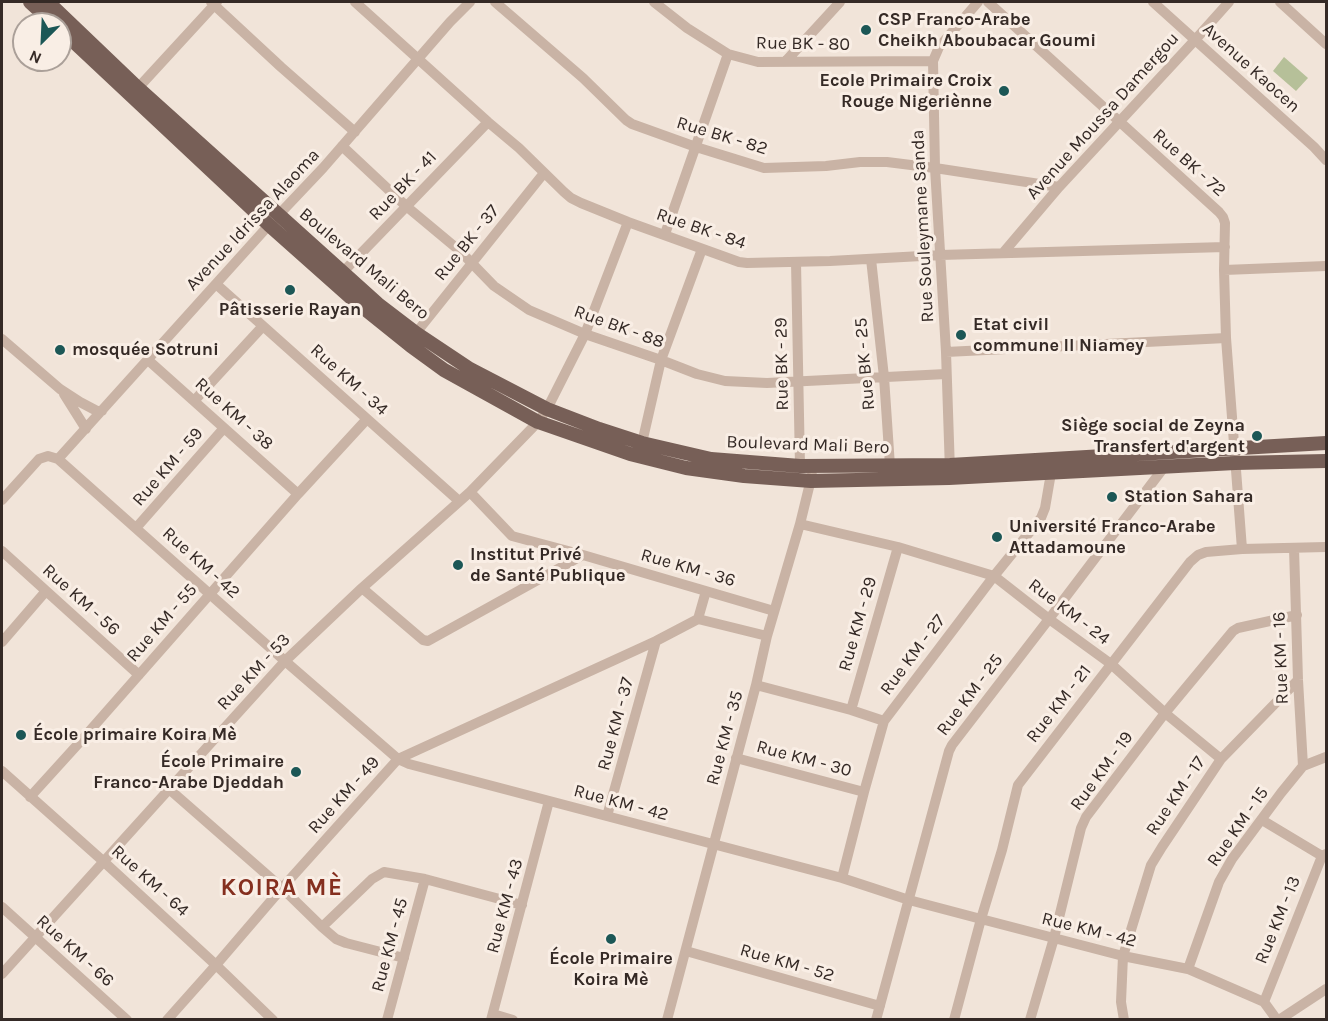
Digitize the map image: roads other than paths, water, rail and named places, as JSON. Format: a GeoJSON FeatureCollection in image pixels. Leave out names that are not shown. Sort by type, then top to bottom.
{"type":"FeatureCollection","features":[{"type":"Feature","properties":{"kind":"main road","name":"Boulevard Mali Bero"},"geometry":{"type":"LineString","coordinates":[[48,2],[274,220],[350,297],[411,346],[453,375],[538,422],[630,454],[686,468],[744,477],[811,481],[1234,456],[1326,461]]}},
{"type":"Feature","properties":{"kind":"main road","name":"Boulevard Mali Bero"},"geometry":{"type":"LineString","coordinates":[[72,40],[274,220],[343,272],[378,304],[470,369],[548,409],[642,443],[711,459],[807,466],[890,466],[950,471],[1051,473],[1093,463]]}},
{"type":"Feature","properties":{"kind":"main road","name":"Boulevard Mali Bero"},"geometry":{"type":"LineString","coordinates":[[1117,462],[1165,466],[1326,443]]}},
{"type":"Feature","properties":{"kind":"street","name":"Rue BK - 84"},"geometry":{"type":"LineString","coordinates":[[355,2],[519,148],[571,198],[628,222],[747,263],[1225,247]]}},
{"type":"Feature","properties":{"kind":"street","name":"Avenue Idrissa Alaoma"},"geometry":{"type":"LineString","coordinates":[[58,459],[342,147],[470,2]]}},
{"type":"Feature","properties":{"kind":"street","name":"Rue BK - 82"},"geometry":{"type":"LineString","coordinates":[[495,2],[583,78],[626,120],[696,147],[764,168],[887,162],[1059,187]]}},
{"type":"Feature","properties":{"kind":"street","name":"Rue BK - 80"},"geometry":{"type":"LineString","coordinates":[[654,2],[687,28],[728,54],[758,62],[933,62]]}},
{"type":"Feature","properties":{"kind":"street"},"geometry":{"type":"LineString","coordinates":[[785,62],[840,2]]}},
{"type":"Feature","properties":{"kind":"street"},"geometry":{"type":"LineString","coordinates":[[933,62],[939,47],[978,2]]}},
{"type":"Feature","properties":{"kind":"street","name":"Rue BK - 72"},"geometry":{"type":"LineString","coordinates":[[988,2],[1223,217],[1225,223],[1226,338],[1242,549]]}},
{"type":"Feature","properties":{"kind":"street","name":"Avenue Kaocen"},"geometry":{"type":"LineString","coordinates":[[1153,2],[1326,160]]}},
{"type":"Feature","properties":{"kind":"street","name":"Avenue Moussa Damergou"},"geometry":{"type":"LineString","coordinates":[[1003,253],[1059,187],[1228,2]]}},
{"type":"Feature","properties":{"kind":"street"},"geometry":{"type":"LineString","coordinates":[[1280,2],[1326,44]]}},
{"type":"Feature","properties":{"kind":"street"},"geometry":{"type":"LineString","coordinates":[[138,88],[214,3],[281,67],[355,132]]}},
{"type":"Feature","properties":{"kind":"street"},"geometry":{"type":"LineString","coordinates":[[665,234],[728,54]]}},
{"type":"Feature","properties":{"kind":"street","name":"Rue Souleymane Sanda"},"geometry":{"type":"LineString","coordinates":[[933,62],[934,168],[946,352],[950,471]]}},
{"type":"Feature","properties":{"kind":"street","name":"Rue BK - 41"},"geometry":{"type":"LineString","coordinates":[[343,272],[488,122]]}},
{"type":"Feature","properties":{"kind":"street","name":"Rue BK - 88"},"geometry":{"type":"LineString","coordinates":[[342,147],[459,251],[494,286],[522,306],[585,334],[697,374],[725,381],[798,382],[946,374]]}},
{"type":"Feature","properties":{"kind":"street","name":"Rue BK - 37"},"geometry":{"type":"LineString","coordinates":[[416,333],[544,173]]}},
{"type":"Feature","properties":{"kind":"street","name":"Rue KM - 53"},"geometry":{"type":"LineString","coordinates":[[2,974],[285,661],[362,588],[470,492],[538,422],[548,409],[585,334],[628,222]]}},
{"type":"Feature","properties":{"kind":"street"},"geometry":{"type":"LineString","coordinates":[[642,443],[661,360],[702,249]]}},
{"type":"Feature","properties":{"kind":"street","name":"Rue BK - 25"},"geometry":{"type":"LineString","coordinates":[[871,259],[884,377],[890,466]]}},
{"type":"Feature","properties":{"kind":"street","name":"Rue BK - 29"},"geometry":{"type":"LineString","coordinates":[[796,262],[798,382],[807,466]]}},
{"type":"Feature","properties":{"kind":"street"},"geometry":{"type":"LineString","coordinates":[[1224,270],[1326,266]]}},
{"type":"Feature","properties":{"kind":"street","name":"Rue KM - 34"},"geometry":{"type":"LineString","coordinates":[[216,284],[459,501]]}},
{"type":"Feature","properties":{"kind":"street"},"geometry":{"type":"LineString","coordinates":[[194,401],[263,326]]}},
{"type":"Feature","properties":{"kind":"street"},"geometry":{"type":"LineString","coordinates":[[946,352],[1226,338]]}},
{"type":"Feature","properties":{"kind":"street"},"geometry":{"type":"LineString","coordinates":[[3,343],[60,389],[97,411],[102,411]]}},
{"type":"Feature","properties":{"kind":"street","name":"Rue KM - 38"},"geometry":{"type":"LineString","coordinates":[[148,360],[298,494]]}},
{"type":"Feature","properties":{"kind":"street"},"geometry":{"type":"LineString","coordinates":[[60,389],[86,429]]}},
{"type":"Feature","properties":{"kind":"street","name":"Rue KM - 55"},"geometry":{"type":"LineString","coordinates":[[30,796],[367,419]]}},
{"type":"Feature","properties":{"kind":"street","name":"Rue KM - 59"},"geometry":{"type":"LineString","coordinates":[[136,528],[224,428]]}},
{"type":"Feature","properties":{"kind":"street"},"geometry":{"type":"LineString","coordinates":[[2,500],[36,462],[48,456],[58,459]]}},
{"type":"Feature","properties":{"kind":"street","name":"Rue KM - 42"},"geometry":{"type":"LineString","coordinates":[[58,459],[398,759],[417,767],[842,879],[909,900],[1123,956],[1188,969],[1264,1002]]}},
{"type":"Feature","properties":{"kind":"street","name":"Rue KM - 35"},"geometry":{"type":"LineString","coordinates":[[667,1020],[767,636],[811,481],[807,466]]}},
{"type":"Feature","properties":{"kind":"street","name":"Rue KM - 25"},"geometry":{"type":"LineString","coordinates":[[876,1020],[952,745],[1165,466]]}},
{"type":"Feature","properties":{"kind":"street","name":"Rue KM - 27"},"geometry":{"type":"LineString","coordinates":[[842,879],[884,721],[1041,518],[1051,473]]}},
{"type":"Feature","properties":{"kind":"street","name":"Rue KM - 36"},"geometry":{"type":"LineString","coordinates":[[470,492],[512,536],[774,611]]}},
{"type":"Feature","properties":{"kind":"street","name":"Rue KM - 24"},"geometry":{"type":"LineString","coordinates":[[800,524],[898,547],[994,576],[1111,664],[1221,759]]}},
{"type":"Feature","properties":{"kind":"street","name":"Rue KM - 29"},"geometry":{"type":"LineString","coordinates":[[851,710],[898,547]]}},
{"type":"Feature","properties":{"kind":"street","name":"Rue KM - 21"},"geometry":{"type":"LineString","coordinates":[[954,1020],[1018,785],[1190,562],[1206,552],[1326,547]]}},
{"type":"Feature","properties":{"kind":"street","name":"Rue KM - 16"},"geometry":{"type":"LineString","coordinates":[[1294,548],[1303,766]]}},
{"type":"Feature","properties":{"kind":"street","name":"Rue KM - 56"},"geometry":{"type":"LineString","coordinates":[[2,551],[139,675]]}},
{"type":"Feature","properties":{"kind":"street"},"geometry":{"type":"LineString","coordinates":[[362,588],[423,640],[428,641],[583,555]]}},
{"type":"Feature","properties":{"kind":"street"},"geometry":{"type":"LineString","coordinates":[[2,642],[46,591]]}},
{"type":"Feature","properties":{"kind":"street"},"geometry":{"type":"LineString","coordinates":[[706,591],[698,619],[767,636]]}},
{"type":"Feature","properties":{"kind":"street","name":"Rue KM - 19"},"geometry":{"type":"LineString","coordinates":[[1030,1020],[1081,828],[1086,818],[1165,713],[1233,631],[1297,615]]}},
{"type":"Feature","properties":{"kind":"street","name":"Rue KM - 49"},"geometry":{"type":"LineString","coordinates":[[167,1020],[398,759],[698,619]]}},
{"type":"Feature","properties":{"kind":"street","name":"Rue KM - 37"},"geometry":{"type":"LineString","coordinates":[[608,816],[656,640]]}},
{"type":"Feature","properties":{"kind":"street","name":"Rue KM - 17"},"geometry":{"type":"LineString","coordinates":[[1125,1020],[1121,1002],[1123,956],[1151,865],[1221,759],[1298,680]]}},
{"type":"Feature","properties":{"kind":"street"},"geometry":{"type":"LineString","coordinates":[[756,685],[884,721]]}},
{"type":"Feature","properties":{"kind":"street","name":"Rue KM - 30"},"geometry":{"type":"LineString","coordinates":[[736,758],[864,792]]}},
{"type":"Feature","properties":{"kind":"street"},"geometry":{"type":"LineString","coordinates":[[1303,766],[1326,758]]}},
{"type":"Feature","properties":{"kind":"street","name":"Rue KM - 15"},"geometry":{"type":"LineString","coordinates":[[1188,969],[1220,882],[1232,859],[1303,766]]}},
{"type":"Feature","properties":{"kind":"street","name":"Rue KM - 64"},"geometry":{"type":"LineString","coordinates":[[2,771],[104,861],[273,1020]]}},
{"type":"Feature","properties":{"kind":"street"},"geometry":{"type":"LineString","coordinates":[[169,789],[282,888],[336,939],[404,958]]}},
{"type":"Feature","properties":{"kind":"street","name":"Rue KM - 43"},"geometry":{"type":"LineString","coordinates":[[492,1017],[549,801]]}},
{"type":"Feature","properties":{"kind":"street"},"geometry":{"type":"LineString","coordinates":[[1262,820],[1324,855]]}},
{"type":"Feature","properties":{"kind":"street","name":"Rue KM - 13"},"geometry":{"type":"LineString","coordinates":[[1264,1002],[1324,855]]}},
{"type":"Feature","properties":{"kind":"street"},"geometry":{"type":"LineString","coordinates":[[322,927],[384,872],[425,879],[522,905]]}},
{"type":"Feature","properties":{"kind":"street","name":"Rue KM - 45"},"geometry":{"type":"LineString","coordinates":[[387,1020],[425,879]]}},
{"type":"Feature","properties":{"kind":"street","name":"Rue KM - 66"},"geometry":{"type":"LineString","coordinates":[[2,907],[127,1020]]}},
{"type":"Feature","properties":{"kind":"street","name":"Rue KM - 52"},"geometry":{"type":"LineString","coordinates":[[686,951],[880,1006]]}},
{"type":"Feature","properties":{"kind":"street"},"geometry":{"type":"LineString","coordinates":[[1264,1002],[1278,1020],[1326,989]]}},
{"type":"Feature","properties":{"kind":"street"},"geometry":{"type":"LineString","coordinates":[[492,1017],[513,1020]]}},
{"type":"Feature","properties":{"kind":"place","name":"CSP Franco-Arabe Cheikh Aboubacar Goumi"},"geometry":{"type":"Point","coordinates":[866,30]}},
{"type":"Feature","properties":{"kind":"place","name":"Ecole Primaire Croix Rouge Nigeriènne"},"geometry":{"type":"Point","coordinates":[1004,91]}},
{"type":"Feature","properties":{"kind":"place","name":"Pâtisserie Rayan"},"geometry":{"type":"Point","coordinates":[290,290]}},
{"type":"Feature","properties":{"kind":"place","name":"Etat civil commune II Niamey"},"geometry":{"type":"Point","coordinates":[961,335]}},
{"type":"Feature","properties":{"kind":"place","name":"mosquée Sotruni"},"geometry":{"type":"Point","coordinates":[60,350]}},
{"type":"Feature","properties":{"kind":"place","name":"Siège social de Zeyna Transfert d'argent"},"geometry":{"type":"Point","coordinates":[1257,436]}},
{"type":"Feature","properties":{"kind":"place","name":"Station Sahara"},"geometry":{"type":"Point","coordinates":[1112,497]}},
{"type":"Feature","properties":{"kind":"place","name":"Université Franco-Arabe Attadamoune"},"geometry":{"type":"Point","coordinates":[997,537]}},
{"type":"Feature","properties":{"kind":"place","name":"Institut Privé de Santé Publique"},"geometry":{"type":"Point","coordinates":[458,565]}},
{"type":"Feature","properties":{"kind":"place","name":"École primaire Koira Mè"},"geometry":{"type":"Point","coordinates":[21,735]}},
{"type":"Feature","properties":{"kind":"place","name":"École Primaire Franco-Arabe Djeddah"},"geometry":{"type":"Point","coordinates":[296,772]}},
{"type":"Feature","properties":{"kind":"place","name":"École Primaire Koira Mè"},"geometry":{"type":"Point","coordinates":[611,939]}},
{"type":"Feature","properties":{"kind":"district","name":"KOIRA MÈ"},"geometry":{"type":"Point","coordinates":[282,888]}}]}
